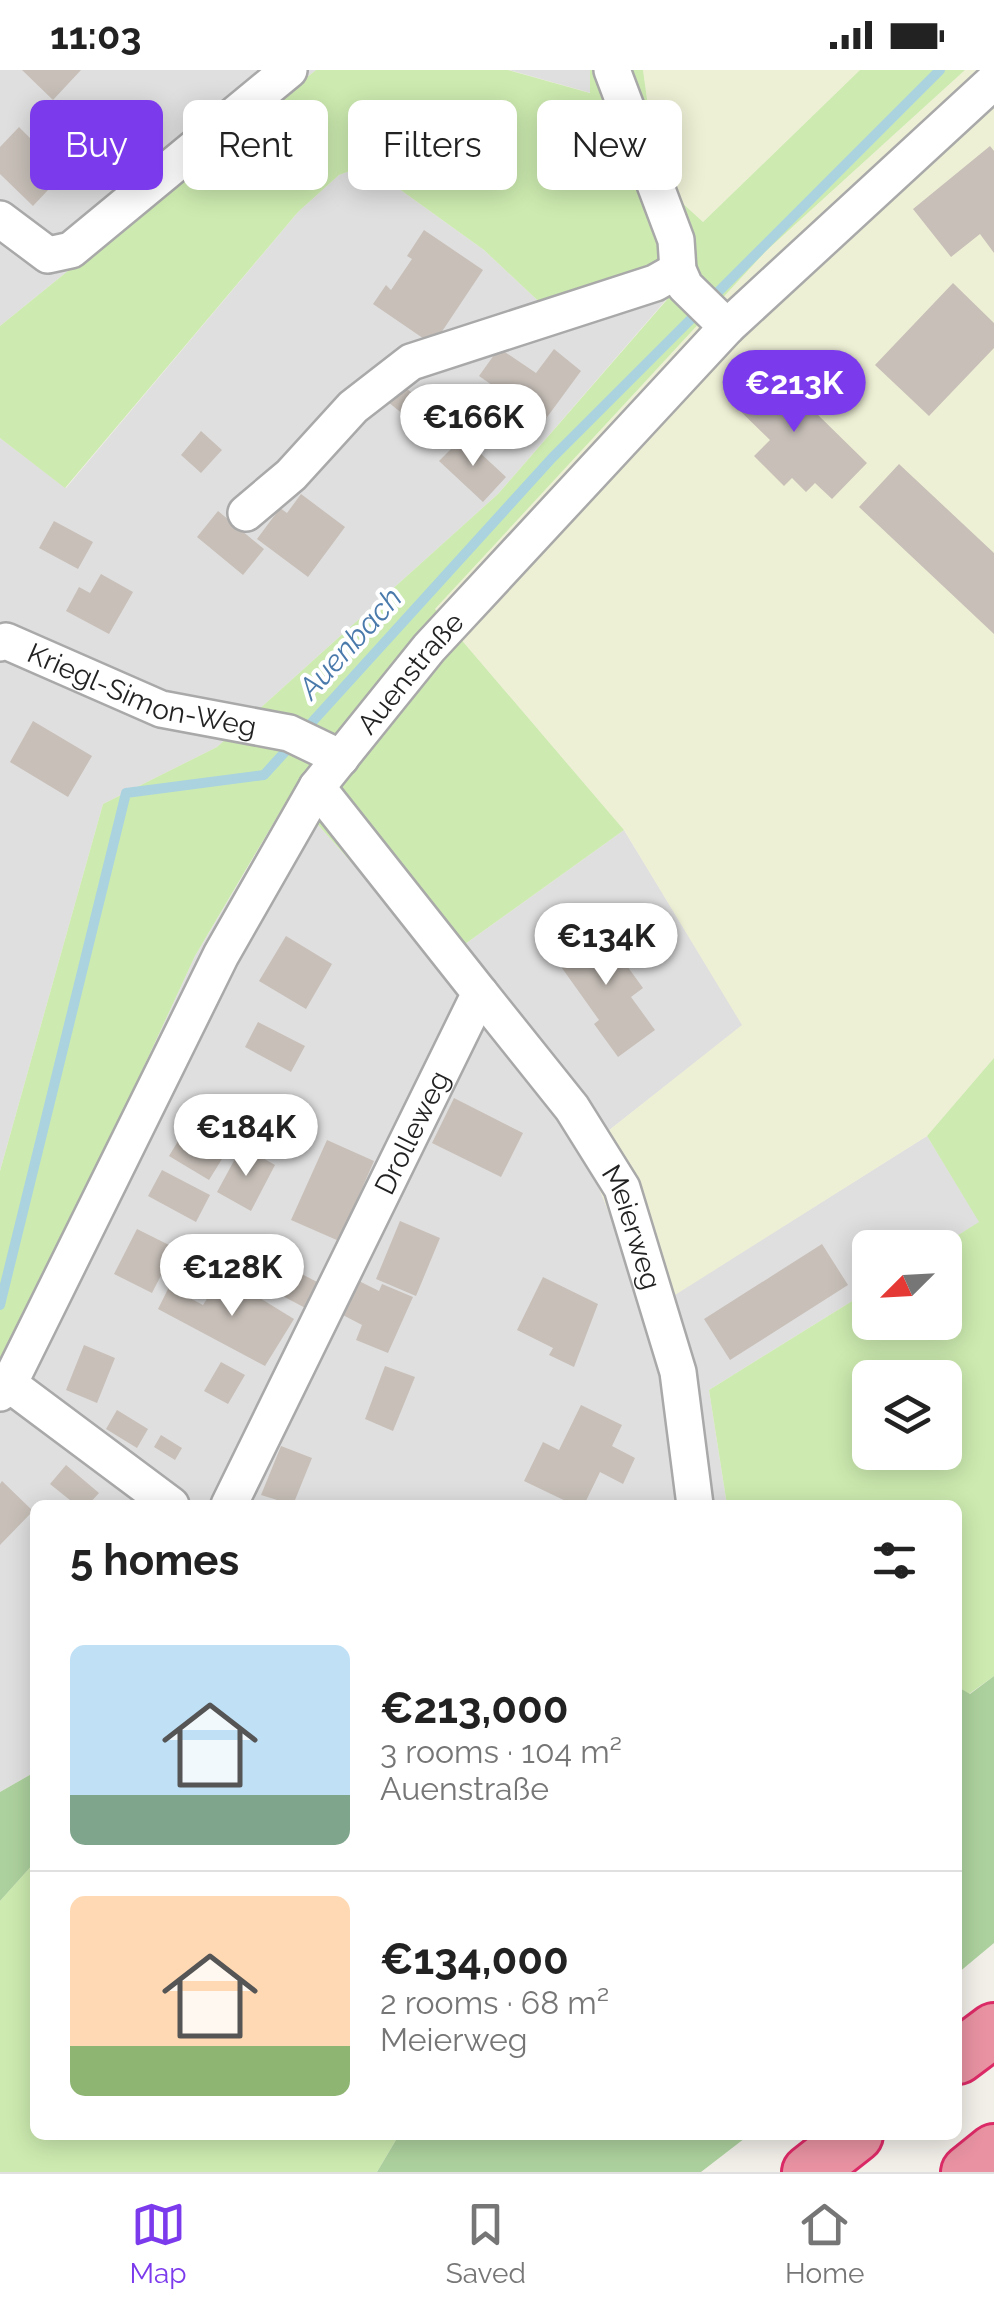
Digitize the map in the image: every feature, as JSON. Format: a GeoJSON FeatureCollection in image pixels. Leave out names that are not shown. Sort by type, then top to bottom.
{"type":"FeatureCollection","features":[{"type":"Feature","properties":{"kind":"highway"},"geometry":{"type":"LineString","coordinates":[[962,2055],[994,2030]]}},
{"type":"Feature","properties":{"kind":"highway"},"geometry":{"type":"LineString","coordinates":[[809,2172],[850,2140]]}},
{"type":"Feature","properties":{"kind":"highway"},"geometry":{"type":"LineString","coordinates":[[968,2172],[994,2150]]}},
{"type":"Feature","properties":{"kind":"street"},"geometry":{"type":"LineString","coordinates":[[0,219],[48,255],[72,250],[288,70]]}},
{"type":"Feature","properties":{"kind":"street"},"geometry":{"type":"LineString","coordinates":[[612,70],[676,240],[682,278],[721,321]]}},
{"type":"Feature","properties":{"kind":"street","name":"Auenstraße"},"geometry":{"type":"LineString","coordinates":[[4,1389],[222,955],[318,787],[315,746],[429,648],[721,321],[994,81]]}},
{"type":"Feature","properties":{"kind":"street"},"geometry":{"type":"LineString","coordinates":[[246,513],[291,476],[353,407],[411,362],[655,283],[682,278]]}},
{"type":"Feature","properties":{"kind":"street","name":"Kriegl-Simon-Weg"},"geometry":{"type":"LineString","coordinates":[[0,644],[6,640],[161,709],[315,746]]}},
{"type":"Feature","properties":{"kind":"street"},"geometry":{"type":"LineString","coordinates":[[318,787],[480,992]]}},
{"type":"Feature","properties":{"kind":"street","name":"Drolleweg"},"geometry":{"type":"LineString","coordinates":[[231,1500],[480,992]]}},
{"type":"Feature","properties":{"kind":"street","name":"Meierweg"},"geometry":{"type":"LineString","coordinates":[[480,992],[572,1108],[622,1188],[678,1372],[694,1500]]}},
{"type":"Feature","properties":{"kind":"street"},"geometry":{"type":"LineString","coordinates":[[4,1389],[164,1500]]}},
{"type":"Feature","properties":{"kind":"shaded area"},"geometry":{"type":"Polygon","coordinates":[[[0,70],[316,70],[279,100],[183,100],[183,178],[0,326],[0,70]]]}},
{"type":"Feature","properties":{"kind":"shaded area"},"geometry":{"type":"Polygon","coordinates":[[[509,70],[590,70],[591,93],[509,70]]]}},
{"type":"Feature","properties":{"kind":"shaded area"},"geometry":{"type":"Polygon","coordinates":[[[348,172],[348,190],[401,190],[484,250],[567,328],[672,293],[498,494],[217,747],[103,804],[0,1171],[0,438],[66,488],[298,212],[322,190],[328,190],[328,185],[348,172]]]}},
{"type":"Feature","properties":{"kind":"shaded area"},"geometry":{"type":"Polygon","coordinates":[[[288,800],[312,818],[440,962],[624,830],[743,1025],[584,1150],[648,1311],[927,1136],[980,1222],[962,1233],[852,1230],[852,1301],[709,1390],[726,1500],[30,1500],[30,1775],[0,1792],[0,1358],[96,1170],[195,956],[288,800]]]}},
{"type":"Feature","properties":{"kind":"green space"},"geometry":{"type":"Polygon","coordinates":[[[316,70],[508,70],[590,93],[590,70],[643,70],[647,100],[537,100],[537,190],[676,190],[680,201],[703,222],[860,70],[965,70],[766,251],[435,609],[624,830],[440,962],[312,818],[287,800],[195,956],[96,1170],[0,1358],[0,1171],[103,804],[217,747],[498,494],[671,295],[567,328],[484,250],[401,190],[517,190],[517,100],[348,100],[348,172],[328,185],[328,100],[279,100],[316,70]]]}},
{"type":"Feature","properties":{"kind":"green space"},"geometry":{"type":"Polygon","coordinates":[[[643,70],[860,70],[703,222],[680,201],[676,190],[682,190],[682,100],[647,100],[643,70]]]}},
{"type":"Feature","properties":{"kind":"green space"},"geometry":{"type":"Polygon","coordinates":[[[965,70],[994,70],[994,1058],[927,1136],[648,1312],[584,1150],[742,1025],[624,830],[435,609],[766,251],[965,70]]]}},
{"type":"Feature","properties":{"kind":"green space"},"geometry":{"type":"Polygon","coordinates":[[[183,178],[183,190],[322,190],[298,212],[65,488],[0,438],[0,326],[183,178]]]}},
{"type":"Feature","properties":{"kind":"green space"},"geometry":{"type":"Polygon","coordinates":[[[994,1058],[994,1676],[969,1694],[962,1690],[962,1500],[726,1500],[709,1390],[852,1301],[852,1340],[962,1340],[962,1233],[979,1222],[927,1136],[994,1058]]]}},
{"type":"Feature","properties":{"kind":"green space"},"geometry":{"type":"Polygon","coordinates":[[[994,1676],[994,1943],[962,1970],[962,1689],[970,1694],[994,1676]]]}},
{"type":"Feature","properties":{"kind":"green space"},"geometry":{"type":"Polygon","coordinates":[[[30,1775],[30,1868],[0,1901],[0,1792],[30,1775]]]}},
{"type":"Feature","properties":{"kind":"green space"},"geometry":{"type":"Polygon","coordinates":[[[30,1868],[30,2140],[396,2140],[377,2172],[0,2172],[0,1901],[30,1868]]]}},
{"type":"Feature","properties":{"kind":"green space"},"geometry":{"type":"Polygon","coordinates":[[[396,2140],[743,2140],[701,2172],[377,2172],[396,2140]]]}},
{"type":"Feature","properties":{"kind":"building"},"geometry":{"type":"Polygon","coordinates":[[[22,70],[81,70],[53,100],[22,70]]]}},
{"type":"Feature","properties":{"kind":"building"},"geometry":{"type":"Polygon","coordinates":[[[19,127],[30,138],[30,190],[48,190],[33,206],[0,174],[0,147],[19,127]]]}},
{"type":"Feature","properties":{"kind":"building"},"geometry":{"type":"Polygon","coordinates":[[[990,146],[994,151],[994,253],[980,234],[951,257],[913,209],[990,146]]]}},
{"type":"Feature","properties":{"kind":"building"},"geometry":{"type":"Polygon","coordinates":[[[424,230],[483,270],[433,345],[373,304],[386,285],[391,290],[412,259],[407,256],[424,230]]]}},
{"type":"Feature","properties":{"kind":"building"},"geometry":{"type":"Polygon","coordinates":[[[953,283],[994,323],[994,348],[929,416],[875,365],[953,283]]]}},
{"type":"Feature","properties":{"kind":"building"},"geometry":{"type":"Polygon","coordinates":[[[499,348],[536,373],[554,349],[581,371],[531,439],[503,418],[515,401],[479,376],[499,348]]]}},
{"type":"Feature","properties":{"kind":"building"},"geometry":{"type":"Polygon","coordinates":[[[762,360],[867,463],[832,499],[815,483],[806,492],[792,478],[784,486],[754,456],[770,440],[726,397],[762,360]]]}},
{"type":"Feature","properties":{"kind":"building"},"geometry":{"type":"Polygon","coordinates":[[[402,385],[448,421],[434,439],[388,402],[402,385]]]}},
{"type":"Feature","properties":{"kind":"building"},"geometry":{"type":"Polygon","coordinates":[[[201,431],[222,450],[201,473],[181,455],[201,431]]]}},
{"type":"Feature","properties":{"kind":"building"},"geometry":{"type":"Polygon","coordinates":[[[463,437],[506,477],[483,502],[439,461],[463,437]]]}},
{"type":"Feature","properties":{"kind":"building"},"geometry":{"type":"Polygon","coordinates":[[[899,464],[994,553],[994,634],[859,507],[899,464]]]}},
{"type":"Feature","properties":{"kind":"building"},"geometry":{"type":"Polygon","coordinates":[[[301,494],[345,527],[308,577],[257,539],[280,508],[287,513],[301,494]]]}},
{"type":"Feature","properties":{"kind":"building"},"geometry":{"type":"Polygon","coordinates":[[[218,511],[264,549],[243,575],[197,537],[218,511]]]}},
{"type":"Feature","properties":{"kind":"building"},"geometry":{"type":"Polygon","coordinates":[[[54,521],[93,542],[78,569],[39,548],[54,521]]]}},
{"type":"Feature","properties":{"kind":"building"},"geometry":{"type":"Polygon","coordinates":[[[101,574],[133,592],[109,634],[66,611],[79,587],[90,593],[101,574]]]}},
{"type":"Feature","properties":{"kind":"building"},"geometry":{"type":"Polygon","coordinates":[[[33,721],[92,756],[68,797],[10,762],[33,721]]]}},
{"type":"Feature","properties":{"kind":"building"},"geometry":{"type":"Polygon","coordinates":[[[596,923],[643,988],[631,997],[655,1030],[618,1057],[594,1024],[599,1020],[552,954],[596,923]]]}},
{"type":"Feature","properties":{"kind":"building"},"geometry":{"type":"Polygon","coordinates":[[[286,936],[332,964],[306,1009],[259,981],[286,936]]]}},
{"type":"Feature","properties":{"kind":"building"},"geometry":{"type":"Polygon","coordinates":[[[258,1022],[305,1046],[291,1072],[245,1047],[258,1022]]]}},
{"type":"Feature","properties":{"kind":"building"},"geometry":{"type":"Polygon","coordinates":[[[454,1098],[523,1133],[501,1177],[432,1143],[454,1098]]]}},
{"type":"Feature","properties":{"kind":"building"},"geometry":{"type":"Polygon","coordinates":[[[203,1100],[243,1125],[209,1180],[169,1156],[203,1100]]]}},
{"type":"Feature","properties":{"kind":"building"},"geometry":{"type":"Polygon","coordinates":[[[327,1140],[374,1161],[339,1241],[291,1220],[327,1140]]]}},
{"type":"Feature","properties":{"kind":"building"},"geometry":{"type":"Polygon","coordinates":[[[242,1146],[275,1165],[251,1211],[217,1192],[242,1146]]]}},
{"type":"Feature","properties":{"kind":"building"},"geometry":{"type":"Polygon","coordinates":[[[162,1170],[210,1195],[196,1222],[148,1196],[162,1170]]]}},
{"type":"Feature","properties":{"kind":"building"},"geometry":{"type":"Polygon","coordinates":[[[400,1221],[440,1238],[416,1296],[376,1279],[400,1221]]]}},
{"type":"Feature","properties":{"kind":"building"},"geometry":{"type":"Polygon","coordinates":[[[137,1229],[175,1248],[152,1293],[114,1274],[137,1229]]]}},
{"type":"Feature","properties":{"kind":"building"},"geometry":{"type":"Polygon","coordinates":[[[822,1244],[848,1285],[730,1360],[704,1319],[822,1244]]]}},
{"type":"Feature","properties":{"kind":"building"},"geometry":{"type":"Polygon","coordinates":[[[290,1268],[323,1285],[311,1311],[277,1293],[290,1268]]]}},
{"type":"Feature","properties":{"kind":"building"},"geometry":{"type":"Polygon","coordinates":[[[222,1275],[294,1319],[265,1366],[158,1309],[169,1287],[203,1305],[222,1275]]]}},
{"type":"Feature","properties":{"kind":"building"},"geometry":{"type":"Polygon","coordinates":[[[543,1277],[598,1304],[574,1367],[549,1355],[553,1348],[517,1330],[543,1277]]]}},
{"type":"Feature","properties":{"kind":"building"},"geometry":{"type":"Polygon","coordinates":[[[357,1280],[379,1291],[382,1284],[413,1297],[388,1353],[356,1340],[362,1325],[341,1314],[357,1280]]]}},
{"type":"Feature","properties":{"kind":"building"},"geometry":{"type":"Polygon","coordinates":[[[84,1345],[115,1358],[97,1403],[66,1390],[84,1345]]]}},
{"type":"Feature","properties":{"kind":"building"},"geometry":{"type":"Polygon","coordinates":[[[221,1362],[245,1375],[228,1404],[204,1391],[221,1362]]]}},
{"type":"Feature","properties":{"kind":"building"},"geometry":{"type":"Polygon","coordinates":[[[385,1366],[415,1377],[393,1431],[365,1419],[385,1366]]]}},
{"type":"Feature","properties":{"kind":"building"},"geometry":{"type":"Polygon","coordinates":[[[581,1405],[622,1425],[612,1446],[635,1458],[623,1484],[600,1472],[586,1500],[564,1500],[524,1481],[543,1442],[559,1450],[581,1405]]]}},
{"type":"Feature","properties":{"kind":"building"},"geometry":{"type":"Polygon","coordinates":[[[117,1410],[148,1429],[137,1448],[106,1429],[117,1410]]]}},
{"type":"Feature","properties":{"kind":"building"},"geometry":{"type":"Polygon","coordinates":[[[161,1435],[182,1448],[175,1460],[154,1447],[161,1435]]]}},
{"type":"Feature","properties":{"kind":"building"},"geometry":{"type":"Polygon","coordinates":[[[281,1446],[312,1458],[295,1500],[261,1495],[281,1446]]]}},
{"type":"Feature","properties":{"kind":"building"},"geometry":{"type":"Polygon","coordinates":[[[66,1465],[99,1493],[93,1500],[70,1500],[50,1484],[66,1465]]]}},
{"type":"Feature","properties":{"kind":"building"},"geometry":{"type":"Polygon","coordinates":[[[2,1481],[30,1508],[30,1514],[0,1545],[2,1481]]]}},
{"type":"Feature","properties":{"kind":"waterway","name":"Auenbach"},"geometry":{"type":"LineString","coordinates":[[304,731],[552,458],[940,70]]}},
{"type":"Feature","properties":{"kind":"waterway","name":"Auenbach"},"geometry":{"type":"LineString","coordinates":[[0,1305],[126,793],[264,775],[293,743]]}}]}
